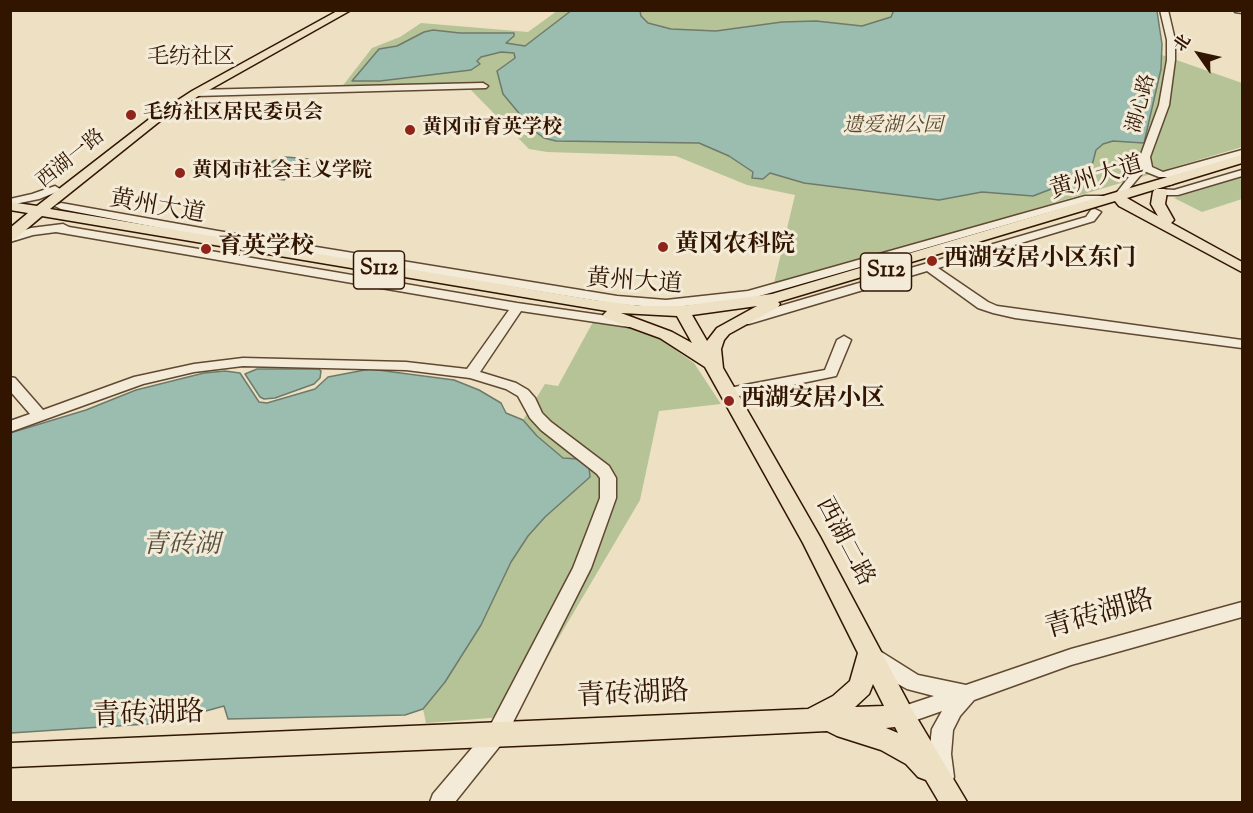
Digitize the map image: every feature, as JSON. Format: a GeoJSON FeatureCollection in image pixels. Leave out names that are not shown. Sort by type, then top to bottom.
{"type":"FeatureCollection","features":[{"type":"Feature","properties":{"kind":"main road","name":"西湖一路"},"geometry":{"type":"LineString","coordinates":[[59,190],[126,134],[172,102],[340,10]]}},
{"type":"Feature","properties":{"kind":"main road","name":"西湖一路"},"geometry":{"type":"LineString","coordinates":[[10,227],[140,131],[196,93],[346,10]]}},
{"type":"Feature","properties":{"kind":"main road","name":"黄州大道"},"geometry":{"type":"LineString","coordinates":[[82,222],[606,313],[684,314],[772,304],[1116,206],[1169,182],[1242,159]]}},
{"type":"Feature","properties":{"kind":"main road","name":"黄州大道"},"geometry":{"type":"LineString","coordinates":[[1169,182],[1242,167]]}},
{"type":"Feature","properties":{"kind":"main road"},"geometry":{"type":"LineString","coordinates":[[1169,182],[1158,204],[1164,222],[1242,268]]}},
{"type":"Feature","properties":{"kind":"main road","name":"黄州大道"},"geometry":{"type":"LineString","coordinates":[[10,204],[28,213],[583,304],[684,314],[774,298],[1116,206]]}},
{"type":"Feature","properties":{"kind":"main road"},"geometry":{"type":"LineString","coordinates":[[1116,206],[1164,222],[1242,261]]}},
{"type":"Feature","properties":{"kind":"main road","name":"西湖一路"},"geometry":{"type":"LineString","coordinates":[[10,237],[28,213]]}},
{"type":"Feature","properties":{"kind":"main road"},"geometry":{"type":"LineString","coordinates":[[715,369],[713,349],[716,339],[723,331],[772,304]]}},
{"type":"Feature","properties":{"kind":"main road"},"geometry":{"type":"LineString","coordinates":[[606,313],[683,344],[715,369]]}},
{"type":"Feature","properties":{"kind":"main road","name":"西湖二路"},"geometry":{"type":"LineString","coordinates":[[684,314],[813,543],[902,716],[949,794]]}},
{"type":"Feature","properties":{"kind":"main road"},"geometry":{"type":"LineString","coordinates":[[812,719],[842,704],[860,687],[870,652]]}},
{"type":"Feature","properties":{"kind":"main road","name":"青砖湖路"},"geometry":{"type":"LineString","coordinates":[[13,759],[902,716]]}},
{"type":"Feature","properties":{"kind":"main road"},"geometry":{"type":"LineString","coordinates":[[812,719],[857,729],[888,740],[915,756],[949,794]]}},
{"type":"Feature","properties":{"kind":"street","name":"湖心路"},"geometry":{"type":"LineString","coordinates":[[1116,206],[1146,158],[1169,85],[1171,40],[1164,10]]}},
{"type":"Feature","properties":{"kind":"street"},"geometry":{"type":"LineString","coordinates":[[196,93],[483,86]]}},
{"type":"Feature","properties":{"kind":"street"},"geometry":{"type":"LineString","coordinates":[[1169,182],[1242,153]]}},
{"type":"Feature","properties":{"kind":"street"},"geometry":{"type":"LineString","coordinates":[[1146,158],[1147,168],[1162,175],[1169,182],[1174,194],[1242,173]]}},
{"type":"Feature","properties":{"kind":"street"},"geometry":{"type":"LineString","coordinates":[[10,204],[59,190],[58,200],[61,206],[82,222]]}},
{"type":"Feature","properties":{"kind":"street"},"geometry":{"type":"LineString","coordinates":[[61,206],[339,255],[617,300],[666,304],[749,296],[1089,198],[1116,206]]}},
{"type":"Feature","properties":{"kind":"street"},"geometry":{"type":"LineString","coordinates":[[738,322],[1090,219],[1116,206]]}},
{"type":"Feature","properties":{"kind":"street"},"geometry":{"type":"LineString","coordinates":[[10,237],[82,222]]}},
{"type":"Feature","properties":{"kind":"street"},"geometry":{"type":"LineString","coordinates":[[55,228],[517,307],[634,323]]}},
{"type":"Feature","properties":{"kind":"street"},"geometry":{"type":"LineString","coordinates":[[929,267],[976,300],[993,309],[1015,314],[1242,344]]}},
{"type":"Feature","properties":{"kind":"street"},"geometry":{"type":"LineString","coordinates":[[471,374],[517,307]]}},
{"type":"Feature","properties":{"kind":"street"},"geometry":{"type":"LineString","coordinates":[[729,393],[831,373],[844,340]]}},
{"type":"Feature","properties":{"kind":"street"},"geometry":{"type":"LineString","coordinates":[[10,427],[139,380],[194,368],[243,362],[373,364],[471,374],[511,386],[523,393],[528,398],[535,415],[603,470],[609,487],[608,498],[582,568],[496,735],[441,802]]}},
{"type":"Feature","properties":{"kind":"street"},"geometry":{"type":"LineString","coordinates":[[10,381],[39,415]]}},
{"type":"Feature","properties":{"kind":"street","name":"青砖湖路"},"geometry":{"type":"LineString","coordinates":[[902,716],[1071,657],[1242,610]]}},
{"type":"Feature","properties":{"kind":"street"},"geometry":{"type":"LineString","coordinates":[[870,652],[894,672],[915,683],[967,693]]}},
{"type":"Feature","properties":{"kind":"street"},"geometry":{"type":"LineString","coordinates":[[949,794],[940,754],[943,729],[953,710],[967,693]]}},
{"type":"Feature","properties":{"kind":"green space","name":"遗爱湖公园"},"geometry":{"type":"Polygon","coordinates":[[[557,11],[1157,11],[1162,55],[1242,83],[1242,147],[788,282],[774,283],[795,195],[747,185],[676,156],[547,152],[529,149],[466,85],[341,88],[372,48],[400,37],[421,23],[528,32],[557,11]]]}},
{"type":"Feature","properties":{"kind":"green space"},"geometry":{"type":"Polygon","coordinates":[[[1242,177],[1242,199],[1202,212],[1174,198],[1242,177]]]}},
{"type":"Feature","properties":{"kind":"green space"},"geometry":{"type":"Polygon","coordinates":[[[593,322],[629,328],[660,339],[694,363],[721,404],[659,411],[640,500],[555,644],[516,716],[426,723],[423,709],[445,682],[481,625],[511,562],[528,536],[545,517],[590,477],[578,459],[563,458],[537,436],[523,420],[545,384],[558,386],[593,322]]]}},
{"type":"Feature","properties":{"kind":"water","name":"遗爱湖公园"},"geometry":{"type":"Polygon","coordinates":[[[572,10],[640,11],[641,16],[648,23],[671,29],[716,31],[782,22],[816,21],[862,26],[891,17],[894,10],[1157,11],[1162,44],[1161,69],[1144,143],[1113,141],[1103,144],[1096,150],[1089,177],[1080,178],[1033,196],[982,192],[939,200],[804,183],[770,173],[763,179],[752,178],[753,172],[729,156],[699,143],[556,141],[544,138],[533,130],[503,94],[497,71],[515,58],[514,53],[501,52],[481,57],[477,61],[480,64],[471,70],[380,81],[352,81],[379,49],[397,46],[424,32],[433,30],[460,33],[514,33],[514,36],[506,43],[525,46],[572,10]]]}},
{"type":"Feature","properties":{"kind":"water"},"geometry":{"type":"Polygon","coordinates":[[[286,157],[308,159],[284,180],[259,176],[273,161],[286,157]]]}},
{"type":"Feature","properties":{"kind":"water"},"geometry":{"type":"Polygon","coordinates":[[[257,369],[319,369],[321,371],[320,378],[314,384],[275,398],[264,399],[260,397],[245,374],[257,369]]]}},
{"type":"Feature","properties":{"kind":"water","name":"青砖湖"},"geometry":{"type":"Polygon","coordinates":[[[370,369],[454,380],[479,390],[501,403],[506,413],[523,420],[537,436],[563,458],[578,459],[589,467],[590,477],[545,517],[528,536],[511,562],[481,625],[445,682],[423,709],[405,715],[228,719],[224,706],[162,723],[11,733],[10,433],[86,410],[136,390],[204,373],[225,371],[240,373],[259,402],[267,403],[315,389],[328,377],[370,369]]]}},
{"type":"Feature","properties":{"kind":"place","name":"毛纺社区居民委员会"},"geometry":{"type":"Point","coordinates":[131,115]}},
{"type":"Feature","properties":{"kind":"place","name":"黄冈市育英学校"},"geometry":{"type":"Point","coordinates":[410,130]}},
{"type":"Feature","properties":{"kind":"place","name":"黄冈市社会主义学院"},"geometry":{"type":"Point","coordinates":[180,173]}},
{"type":"Feature","properties":{"kind":"place","name":"黄冈农科院"},"geometry":{"type":"Point","coordinates":[663,247]}},
{"type":"Feature","properties":{"kind":"place","name":"育英学校"},"geometry":{"type":"Point","coordinates":[206,249]}},
{"type":"Feature","properties":{"kind":"place","name":"西湖安居小区东门"},"geometry":{"type":"Point","coordinates":[932,261]}},
{"type":"Feature","properties":{"kind":"place","name":"西湖安居小区"},"geometry":{"type":"Point","coordinates":[729,401]}},
{"type":"Feature","properties":{"kind":"district","name":"毛纺社区"},"geometry":{"type":"Point","coordinates":[191,59]}}]}
